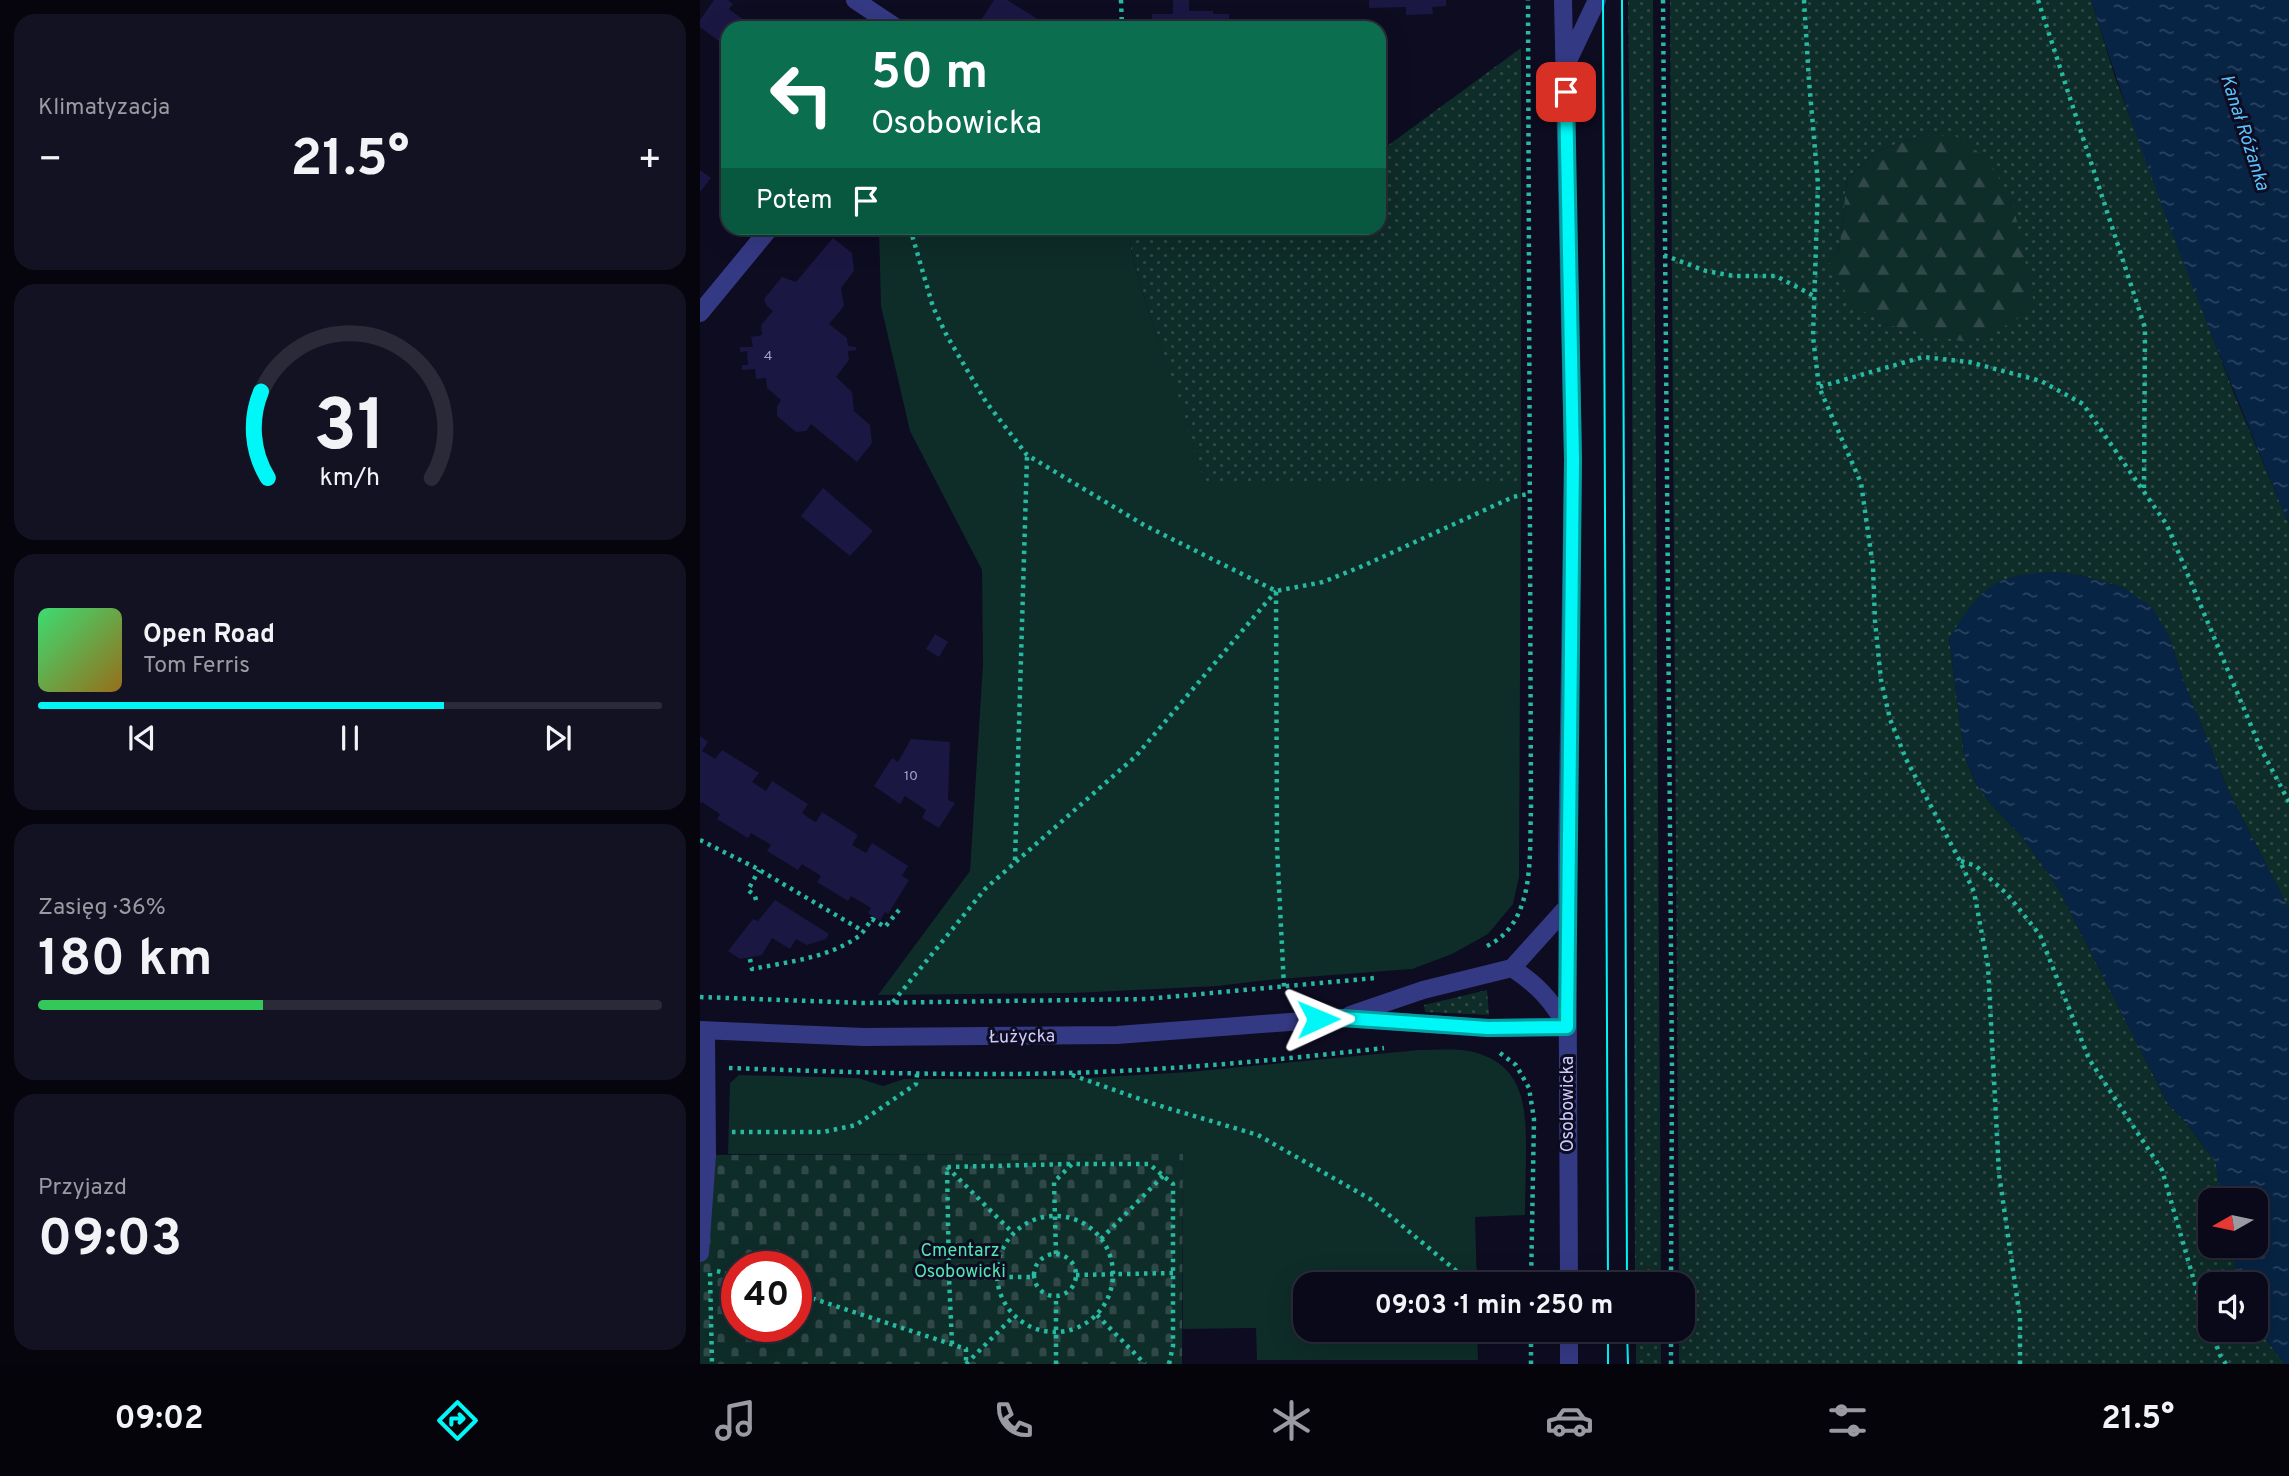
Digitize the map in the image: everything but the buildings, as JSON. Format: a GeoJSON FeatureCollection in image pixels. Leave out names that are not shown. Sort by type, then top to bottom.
{"type":"FeatureCollection","features":[{"type":"Feature","properties":{"kind":"street"},"geometry":{"type":"LineString","coordinates":[[855,0],[886,21]]}},
{"type":"Feature","properties":{"kind":"street","name":"Osobowicka"},"geometry":{"type":"LineString","coordinates":[[1563,0],[1573,460],[1567,907],[1569,1272]]}},
{"type":"Feature","properties":{"kind":"street"},"geometry":{"type":"LineString","coordinates":[[1565,66],[1597,0]]}},
{"type":"Feature","properties":{"kind":"street"},"geometry":{"type":"LineString","coordinates":[[700,313],[764,235]]}},
{"type":"Feature","properties":{"kind":"street"},"geometry":{"type":"LineString","coordinates":[[1567,907],[1512,968],[1538,986],[1554,1004],[1567,1027]]}},
{"type":"Feature","properties":{"kind":"street","name":"Łużycka"},"geometry":{"type":"LineString","coordinates":[[1343,1018],[1423,990],[1512,968]]}},
{"type":"Feature","properties":{"kind":"street","name":"Łużycka"},"geometry":{"type":"LineString","coordinates":[[703,1030],[864,1037],[1116,1035],[1343,1018],[1488,1028],[1567,1027]]}},
{"type":"Feature","properties":{"kind":"street"},"geometry":{"type":"LineString","coordinates":[[700,1253],[707,1132],[703,1030]]}},
{"type":"Feature","properties":{"kind":"street"},"geometry":{"type":"LineString","coordinates":[[1569,1342],[1569,1364]]}},
{"type":"Feature","properties":{"kind":"path"},"geometry":{"type":"LineString","coordinates":[[1121,0],[1122,21]]}},
{"type":"Feature","properties":{"kind":"path"},"geometry":{"type":"LineString","coordinates":[[1485,948],[1497,942],[1514,924],[1522,907],[1528,876],[1531,810],[1528,0]]}},
{"type":"Feature","properties":{"kind":"path"},"geometry":{"type":"LineString","coordinates":[[1663,0],[1672,1071],[1671,1272]]}},
{"type":"Feature","properties":{"kind":"path"},"geometry":{"type":"LineString","coordinates":[[1804,0],[1818,184],[1813,337],[1819,387],[1861,483],[1873,567],[1881,680],[1890,719],[1906,760],[1974,892],[1987,966],[1999,1174],[2020,1318],[2020,1364]]}},
{"type":"Feature","properties":{"kind":"path"},"geometry":{"type":"LineString","coordinates":[[2038,0],[2145,328],[2144,491]]}},
{"type":"Feature","properties":{"kind":"path"},"geometry":{"type":"LineString","coordinates":[[912,235],[933,307],[947,336],[986,402],[1027,455],[1144,525],[1276,591],[1323,582],[1513,497],[1528,494]]}},
{"type":"Feature","properties":{"kind":"path"},"geometry":{"type":"LineString","coordinates":[[1664,255],[1706,271],[1725,275],[1776,276],[1814,296]]}},
{"type":"Feature","properties":{"kind":"path"},"geometry":{"type":"LineString","coordinates":[[1819,387],[1923,357],[1969,362],[2041,381],[2083,404],[2167,525],[2260,747],[2289,802]]}},
{"type":"Feature","properties":{"kind":"path"},"geometry":{"type":"LineString","coordinates":[[1015,860],[1027,455]]}},
{"type":"Feature","properties":{"kind":"path"},"geometry":{"type":"LineString","coordinates":[[892,1003],[985,889],[1136,756],[1276,591]]}},
{"type":"Feature","properties":{"kind":"path"},"geometry":{"type":"LineString","coordinates":[[1276,591],[1277,847],[1284,987]]}},
{"type":"Feature","properties":{"kind":"path"},"geometry":{"type":"LineString","coordinates":[[700,840],[759,870],[863,931]]}},
{"type":"Feature","properties":{"kind":"path"},"geometry":{"type":"LineString","coordinates":[[1960,861],[1976,866],[2007,894],[2040,935],[2089,1059],[2162,1170],[2198,1295]]}},
{"type":"Feature","properties":{"kind":"path"},"geometry":{"type":"LineString","coordinates":[[756,901],[755,895],[748,890],[759,870]]}},
{"type":"Feature","properties":{"kind":"path"},"geometry":{"type":"LineString","coordinates":[[750,959],[752,969],[804,959],[860,936],[872,919],[885,927],[899,910]]}},
{"type":"Feature","properties":{"kind":"path"},"geometry":{"type":"LineString","coordinates":[[700,997],[892,1003],[1146,999],[1381,977]]}},
{"type":"Feature","properties":{"kind":"path"},"geometry":{"type":"LineString","coordinates":[[706,1068],[917,1074],[1067,1073],[1229,1065],[1387,1048]]}},
{"type":"Feature","properties":{"kind":"path"},"geometry":{"type":"LineString","coordinates":[[1496,1051],[1516,1065],[1529,1088],[1534,1119],[1531,1272]]}},
{"type":"Feature","properties":{"kind":"path"},"geometry":{"type":"LineString","coordinates":[[1067,1073],[1154,1104],[1258,1135],[1370,1199],[1458,1272]]}},
{"type":"Feature","properties":{"kind":"path"},"geometry":{"type":"LineString","coordinates":[[707,1132],[822,1132],[856,1125],[916,1084],[917,1074]]}},
{"type":"Feature","properties":{"kind":"path"},"geometry":{"type":"LineString","coordinates":[[1056,1254],[1054,1182],[1072,1164]]}},
{"type":"Feature","properties":{"kind":"path"},"geometry":{"type":"LineString","coordinates":[[947,1167],[1149,1164],[1163,1176],[1172,1184],[1173,1346],[1169,1364]]}},
{"type":"Feature","properties":{"kind":"path"},"geometry":{"type":"LineString","coordinates":[[947,1167],[1013,1233]]}},
{"type":"Feature","properties":{"kind":"path"},"geometry":{"type":"LineString","coordinates":[[947,1167],[952,1344]]}},
{"type":"Feature","properties":{"kind":"path"},"geometry":{"type":"LineString","coordinates":[[1101,1239],[1163,1176]]}},
{"type":"Feature","properties":{"kind":"path"},"geometry":{"type":"LineString","coordinates":[[1055,1215],[1077,1219],[1096,1232],[1109,1251],[1114,1273],[1110,1295],[1097,1315],[1079,1327],[1056,1332],[1034,1328],[1014,1316],[1001,1297],[996,1277],[1000,1252],[1013,1233],[1032,1220],[1055,1215]]}},
{"type":"Feature","properties":{"kind":"path"},"geometry":{"type":"LineString","coordinates":[[1056,1254],[1073,1262],[1076,1275],[1073,1289],[1066,1295],[1056,1297],[1041,1292],[1034,1277],[1037,1263],[1042,1258],[1056,1254]]}},
{"type":"Feature","properties":{"kind":"path"},"geometry":{"type":"LineString","coordinates":[[710,1269],[712,1364]]}},
{"type":"Feature","properties":{"kind":"path"},"geometry":{"type":"LineString","coordinates":[[1076,1275],[1174,1273]]}},
{"type":"Feature","properties":{"kind":"path"},"geometry":{"type":"LineString","coordinates":[[949,1277],[1034,1277]]}},
{"type":"Feature","properties":{"kind":"path"},"geometry":{"type":"LineString","coordinates":[[1056,1297],[1056,1364]]}},
{"type":"Feature","properties":{"kind":"path"},"geometry":{"type":"LineString","coordinates":[[812,1298],[966,1349],[966,1364]]}},
{"type":"Feature","properties":{"kind":"path"},"geometry":{"type":"LineString","coordinates":[[1097,1315],[1145,1364]]}},
{"type":"Feature","properties":{"kind":"path"},"geometry":{"type":"LineString","coordinates":[[966,1364],[1014,1316]]}},
{"type":"Feature","properties":{"kind":"path"},"geometry":{"type":"LineString","coordinates":[[1531,1342],[1531,1364]]}},
{"type":"Feature","properties":{"kind":"path"},"geometry":{"type":"LineString","coordinates":[[1671,1342],[1671,1364]]}},
{"type":"Feature","properties":{"kind":"path"},"geometry":{"type":"LineString","coordinates":[[2216,1342],[2226,1364]]}},
{"type":"Feature","properties":{"kind":"green space"},"geometry":{"type":"Polygon","coordinates":[[[1628,0],[1653,0],[1661,1272],[1635,1272],[1632,316],[1628,0]]]}},
{"type":"Feature","properties":{"kind":"green space"},"geometry":{"type":"Polygon","coordinates":[[[1670,0],[2091,0],[2115,77],[2177,243],[2235,396],[2289,524],[2289,909],[2229,792],[2186,688],[2168,634],[2122,587],[2083,576],[2055,572],[1949,638],[1964,754],[1976,784],[2023,838],[2058,888],[2168,1104],[2188,1125],[2216,1163],[2219,1188],[2198,1188],[2198,1258],[2234,1258],[2237,1272],[2198,1272],[2198,1342],[2268,1342],[2285,1364],[1679,1364],[1679,1342],[1695,1342],[1695,1272],[1679,1272],[1670,0]],[[1922,135],[1877,151],[1847,179],[1839,252],[1828,260],[1885,324],[1967,342],[1922,135]]]}},
{"type":"Feature","properties":{"kind":"green space"},"geometry":{"type":"Polygon","coordinates":[[[1521,48],[1521,483],[1204,484],[1146,303],[1131,250],[1130,235],[1386,235],[1386,147],[1521,48]]]}},
{"type":"Feature","properties":{"kind":"green space"},"geometry":{"type":"Polygon","coordinates":[[[1922,135],[1955,136],[1988,159],[2013,203],[2034,303],[2014,322],[1967,342],[1885,324],[1853,305],[1828,260],[1839,252],[1847,179],[1877,151],[1922,135]]]}},
{"type":"Feature","properties":{"kind":"green space"},"geometry":{"type":"Polygon","coordinates":[[[879,235],[1130,235],[1131,250],[1146,303],[1205,483],[1521,483],[1519,877],[1513,904],[1488,934],[1452,954],[1412,969],[1217,986],[1075,993],[878,995],[970,871],[983,663],[982,570],[910,431],[881,306],[879,235]]]}},
{"type":"Feature","properties":{"kind":"green space"},"geometry":{"type":"Polygon","coordinates":[[[1487,990],[1489,1015],[1425,1012],[1424,1005],[1487,990]]]}},
{"type":"Feature","properties":{"kind":"green space"},"geometry":{"type":"Polygon","coordinates":[[[1419,1050],[1476,1052],[1497,1062],[1507,1071],[1520,1094],[1525,1121],[1525,1215],[1475,1217],[1477,1272],[1293,1272],[1293,1342],[1477,1342],[1478,1360],[1257,1360],[1256,1328],[1183,1329],[1183,1154],[728,1154],[730,1083],[739,1075],[858,1078],[883,1086],[904,1079],[1069,1079],[1189,1072],[1419,1050]]]}},
{"type":"Feature","properties":{"kind":"green space","name":"Cmentarz Osobowicki"},"geometry":{"type":"Polygon","coordinates":[[[1183,1154],[1182,1364],[700,1364],[700,1155],[1183,1154]]]}},
{"type":"Feature","properties":{"kind":"green space"},"geometry":{"type":"Polygon","coordinates":[[[1636,1342],[1661,1342],[1661,1364],[1636,1364],[1636,1342]]]}},
{"type":"Feature","properties":{"kind":"water","name":"Kanał Różanka"},"geometry":{"type":"Polygon","coordinates":[[[2091,0],[2289,0],[2289,524],[2184,264],[2135,133],[2091,0]]]}},
{"type":"Feature","properties":{"kind":"water"},"geometry":{"type":"Polygon","coordinates":[[[2055,572],[2083,576],[2122,587],[2152,607],[2168,634],[2186,688],[2229,792],[2289,909],[2289,1364],[2285,1364],[2268,1342],[2268,1272],[2237,1272],[2234,1258],[2268,1258],[2268,1188],[2219,1188],[2216,1163],[2188,1125],[2168,1104],[2058,888],[2023,838],[1976,784],[1964,754],[1949,638],[1971,606],[1991,587],[2003,580],[2034,573],[2055,572]]]}},
{"type":"Feature","properties":{"kind":"tram line"},"geometry":{"type":"LineString","coordinates":[[1603,0],[1608,1272]]}},
{"type":"Feature","properties":{"kind":"tram line"},"geometry":{"type":"LineString","coordinates":[[1622,0],[1627,1272]]}},
{"type":"Feature","properties":{"kind":"tram line"},"geometry":{"type":"LineString","coordinates":[[1608,1342],[1608,1364]]}},
{"type":"Feature","properties":{"kind":"tram line"},"geometry":{"type":"LineString","coordinates":[[1627,1342],[1628,1364]]}},
{"type":"Feature","properties":{"kind":"route"},"geometry":{"type":"LineString","coordinates":[[1318,1019],[1343,1018],[1488,1028],[1567,1027],[1573,460],[1566,92]]}}]}
